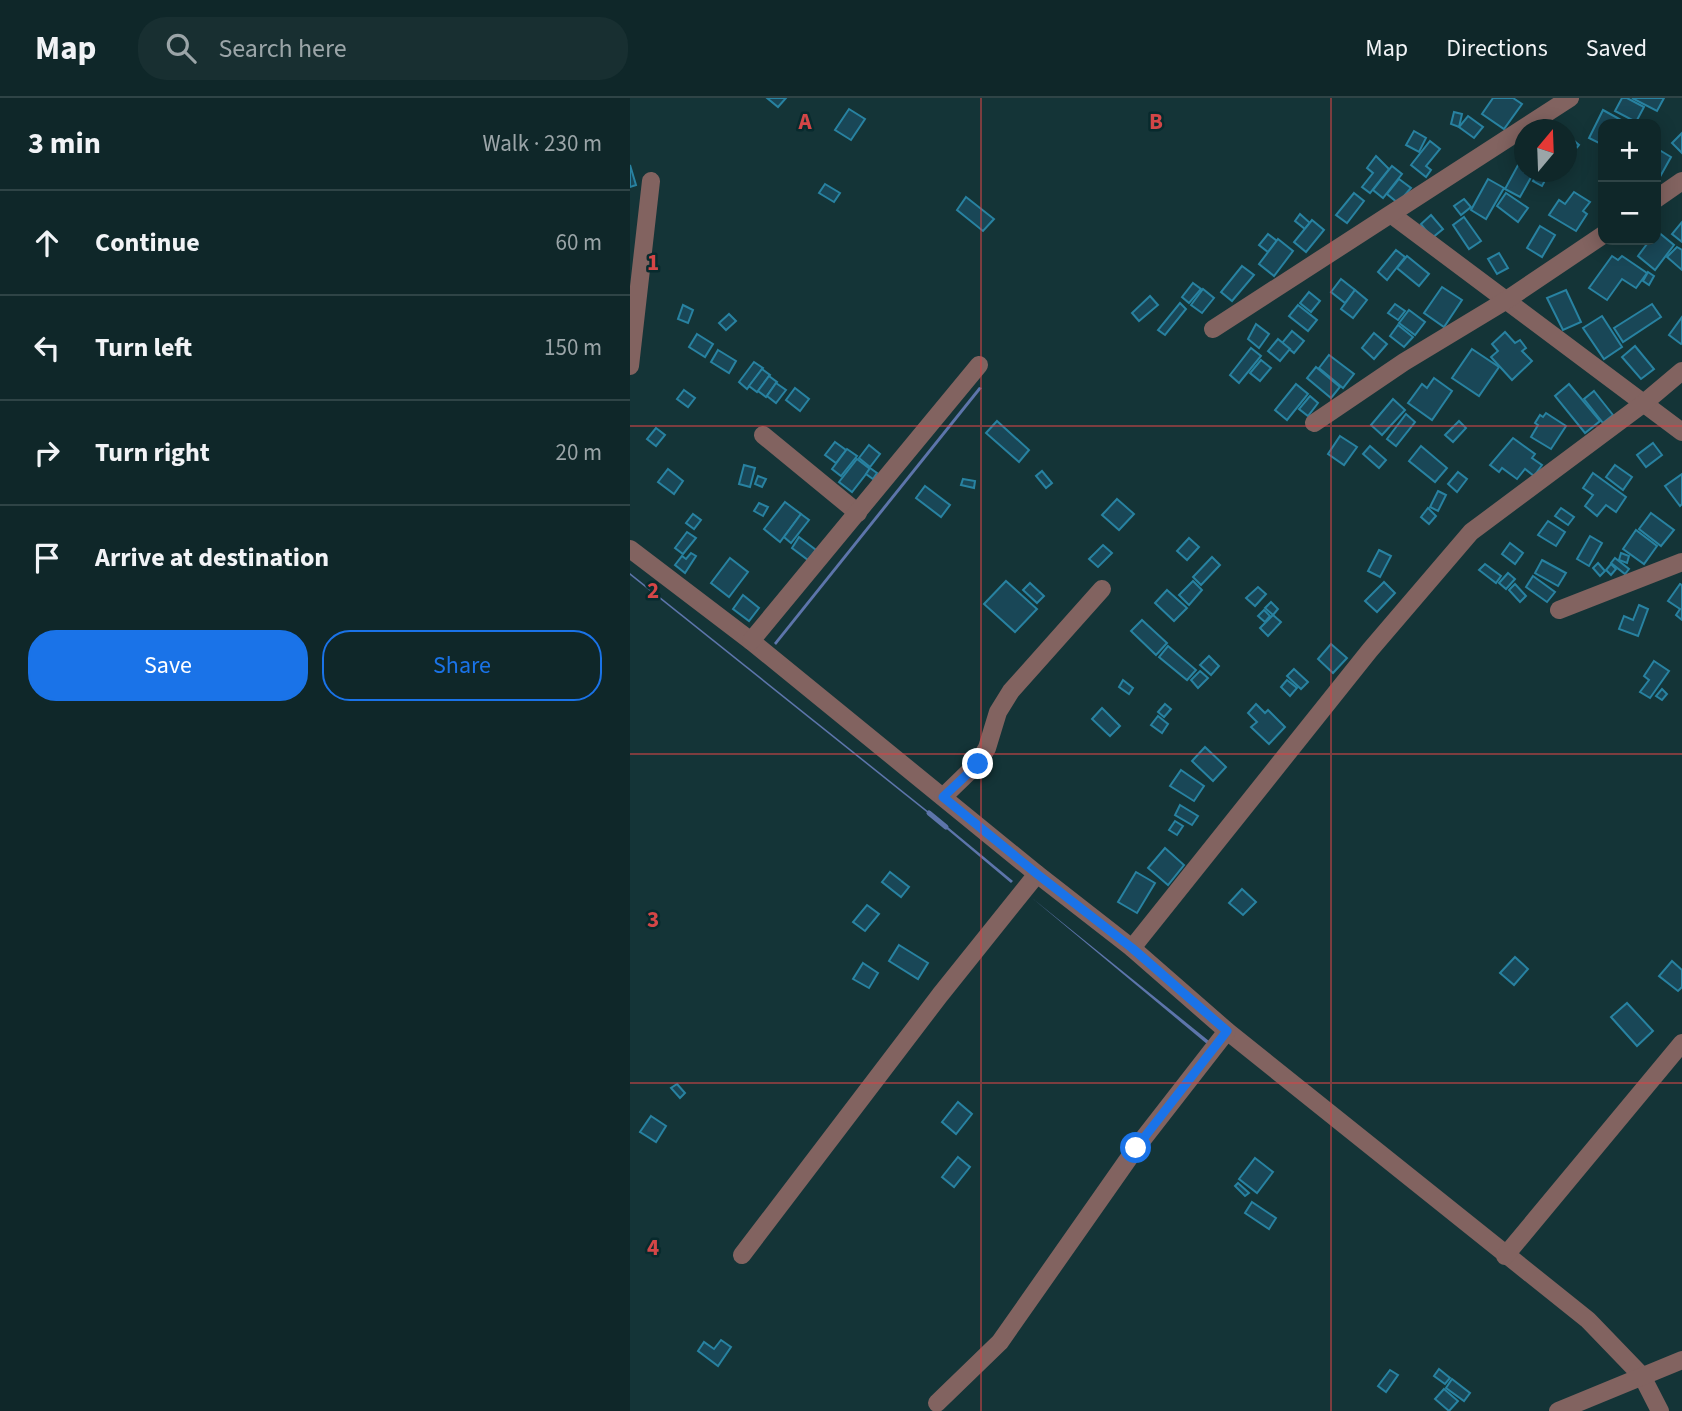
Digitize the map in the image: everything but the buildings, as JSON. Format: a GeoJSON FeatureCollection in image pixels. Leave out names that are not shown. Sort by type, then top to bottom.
{"type":"FeatureCollection","features":[{"type":"Feature","properties":{"kind":"street"},"geometry":{"type":"LineString","coordinates":[[1213,329],[1570,98]]}},
{"type":"Feature","properties":{"kind":"street"},"geometry":{"type":"LineString","coordinates":[[630,366],[651,181]]}},
{"type":"Feature","properties":{"kind":"street"},"geometry":{"type":"LineString","coordinates":[[1661,196],[1682,181]]}},
{"type":"Feature","properties":{"kind":"street"},"geometry":{"type":"LineString","coordinates":[[1392,215],[1682,432]]}},
{"type":"Feature","properties":{"kind":"street"},"geometry":{"type":"LineString","coordinates":[[1314,423],[1598,238]]}},
{"type":"Feature","properties":{"kind":"street"},"geometry":{"type":"LineString","coordinates":[[751,641],[979,365]]}},
{"type":"Feature","properties":{"kind":"street"},"geometry":{"type":"LineString","coordinates":[[1132,948],[1370,650],[1471,532],[1644,403],[1682,371]]}},
{"type":"Feature","properties":{"kind":"street"},"geometry":{"type":"LineString","coordinates":[[763,435],[858,513]]}},
{"type":"Feature","properties":{"kind":"street"},"geometry":{"type":"LineString","coordinates":[[630,549],[751,641],[1132,948],[1227,1031],[1588,1320],[1642,1376],[1660,1411]]}},
{"type":"Feature","properties":{"kind":"street"},"geometry":{"type":"LineString","coordinates":[[1559,610],[1682,562]]}},
{"type":"Feature","properties":{"kind":"street"},"geometry":{"type":"LineString","coordinates":[[943,797],[978,764],[987,748],[998,712],[1011,691],[1102,589]]}},
{"type":"Feature","properties":{"kind":"street"},"geometry":{"type":"LineString","coordinates":[[742,1255],[940,995],[1037,874]]}},
{"type":"Feature","properties":{"kind":"street"},"geometry":{"type":"LineString","coordinates":[[937,1403],[1000,1342],[1136,1148],[1227,1031]]}},
{"type":"Feature","properties":{"kind":"street"},"geometry":{"type":"LineString","coordinates":[[1505,1255],[1682,1043]]}},
{"type":"Feature","properties":{"kind":"street"},"geometry":{"type":"LineString","coordinates":[[1558,1411],[1682,1360]]}},
{"type":"Feature","properties":{"kind":"water"},"geometry":{"type":"Polygon","coordinates":[[[979,387],[982,388],[776,645],[774,643],[979,387]]]}},
{"type":"Feature","properties":{"kind":"water"},"geometry":{"type":"Polygon","coordinates":[[[630,575],[934,816],[934,818],[630,575]]]}},
{"type":"Feature","properties":{"kind":"water"},"geometry":{"type":"Polygon","coordinates":[[[943,823],[1013,881],[1011,883],[942,825],[943,823]]]}},
{"type":"Feature","properties":{"kind":"water"},"geometry":{"type":"Polygon","coordinates":[[[1032,898],[1209,1041],[1207,1044],[1032,898]]]}},
{"type":"Feature","properties":{"kind":"waterway"},"geometry":{"type":"LineString","coordinates":[[929,813],[946,827]]}},
{"type":"Feature","properties":{"kind":"route"},"geometry":{"type":"LineString","coordinates":[[978,764],[943,797],[1132,948],[1227,1031],[1136,1148]]}}]}
